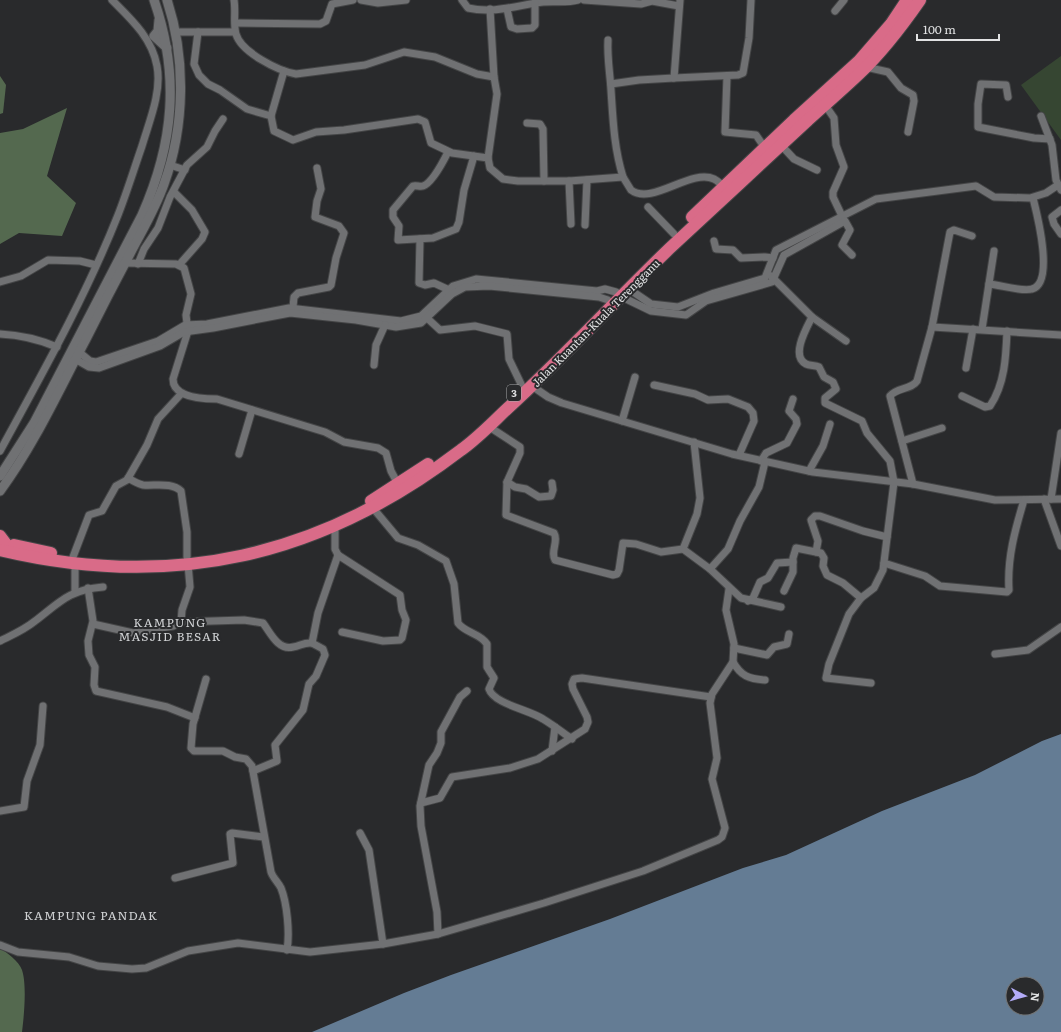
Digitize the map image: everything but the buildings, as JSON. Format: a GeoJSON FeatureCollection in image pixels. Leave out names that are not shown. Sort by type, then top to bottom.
{"type":"FeatureCollection","features":[{"type":"Feature","properties":{"kind":"highway","name":"Jalan Kuantan-Kuala Terengganu"},"geometry":{"type":"LineString","coordinates":[[619,295],[674,234],[724,187],[763,154],[781,145],[866,67],[905,22],[920,0]]}},
{"type":"Feature","properties":{"kind":"highway","name":"Jalan Kuantan-Kuala Terengganu"},"geometry":{"type":"LineString","coordinates":[[1,543],[74,561],[188,560],[253,554],[282,546],[335,526],[401,493],[463,449],[619,295],[668,251],[763,154],[859,61],[891,24],[904,3]]}},
{"type":"Feature","properties":{"kind":"highway","name":"Jalan Kuantan-Kuala Terengganu"},"geometry":{"type":"LineString","coordinates":[[188,560],[277,540],[348,513],[370,502],[455,446],[527,386]]}},
{"type":"Feature","properties":{"kind":"main road"},"geometry":{"type":"LineString","coordinates":[[0,476],[34,423],[142,215],[155,183],[165,151],[169,123],[171,81],[165,33],[154,0]]}},
{"type":"Feature","properties":{"kind":"main road"},"geometry":{"type":"LineString","coordinates":[[165,33],[168,23],[168,3]]}},
{"type":"Feature","properties":{"kind":"main road"},"geometry":{"type":"LineString","coordinates":[[0,491],[18,467],[77,356],[158,198],[170,165],[178,122],[180,79],[176,32],[168,3]]}},
{"type":"Feature","properties":{"kind":"main road"},"geometry":{"type":"LineString","coordinates":[[159,14],[158,31],[151,37],[167,48]]}},
{"type":"Feature","properties":{"kind":"street"},"geometry":{"type":"LineString","coordinates":[[0,451],[57,347],[118,215],[147,130],[156,95],[157,67],[151,37],[112,0]]}},
{"type":"Feature","properties":{"kind":"street"},"geometry":{"type":"LineString","coordinates":[[234,0],[236,23],[235,32],[240,41],[258,59],[284,71],[296,74],[344,69],[365,65],[404,52],[435,57],[478,74],[494,77]]}},
{"type":"Feature","properties":{"kind":"street"},"geometry":{"type":"LineString","coordinates":[[236,23],[320,24],[326,21],[332,4],[353,0]]}},
{"type":"Feature","properties":{"kind":"street"},"geometry":{"type":"LineString","coordinates":[[361,0],[378,3],[406,0]]}},
{"type":"Feature","properties":{"kind":"street"},"geometry":{"type":"LineString","coordinates":[[462,0],[468,8],[490,9],[507,9],[535,3],[578,0]]}},
{"type":"Feature","properties":{"kind":"street"},"geometry":{"type":"LineString","coordinates":[[584,0],[641,4],[652,1],[679,3],[674,78]]}},
{"type":"Feature","properties":{"kind":"street"},"geometry":{"type":"LineString","coordinates":[[611,84],[639,80],[741,75],[744,70],[751,0]]}},
{"type":"Feature","properties":{"kind":"street"},"geometry":{"type":"LineString","coordinates":[[835,11],[844,0]]}},
{"type":"Feature","properties":{"kind":"street"},"geometry":{"type":"LineString","coordinates":[[507,9],[511,26],[517,29],[532,28],[535,25],[535,3]]}},
{"type":"Feature","properties":{"kind":"street"},"geometry":{"type":"LineString","coordinates":[[490,9],[494,77],[498,94],[488,158],[490,168],[503,179],[569,181],[623,177]]}},
{"type":"Feature","properties":{"kind":"street"},"geometry":{"type":"LineString","coordinates":[[176,32],[235,32]]}},
{"type":"Feature","properties":{"kind":"street"},"geometry":{"type":"LineString","coordinates":[[194,32],[196,48],[194,64],[199,75],[205,81],[247,109],[271,116]]}},
{"type":"Feature","properties":{"kind":"street"},"geometry":{"type":"LineString","coordinates":[[151,37],[165,33]]}},
{"type":"Feature","properties":{"kind":"street"},"geometry":{"type":"LineString","coordinates":[[608,40],[607,61],[611,84],[615,142],[623,177],[631,190],[643,194],[704,177],[715,179],[724,187]]}},
{"type":"Feature","properties":{"kind":"street"},"geometry":{"type":"LineString","coordinates":[[866,67],[888,72],[901,88],[913,95],[914,101],[908,132]]}},
{"type":"Feature","properties":{"kind":"street"},"geometry":{"type":"LineString","coordinates":[[284,71],[271,116],[274,131],[293,140],[316,132],[422,120],[427,126],[431,143],[448,152],[488,158]]}},
{"type":"Feature","properties":{"kind":"street"},"geometry":{"type":"LineString","coordinates":[[727,76],[725,132],[756,135],[763,154]]}},
{"type":"Feature","properties":{"kind":"street"},"geometry":{"type":"LineString","coordinates":[[1008,97],[1006,85],[981,84],[978,104],[978,127],[1050,139]]}},
{"type":"Feature","properties":{"kind":"street"},"geometry":{"type":"LineString","coordinates":[[825,105],[834,118],[836,145],[844,167],[833,192],[833,197],[842,216]]}},
{"type":"Feature","properties":{"kind":"street"},"geometry":{"type":"LineString","coordinates":[[846,341],[812,317],[771,276],[773,258],[776,250],[876,199],[976,186],[990,196],[997,198],[1033,198],[1059,188],[1054,174],[1052,145],[1041,116]]}},
{"type":"Feature","properties":{"kind":"street"},"geometry":{"type":"LineString","coordinates":[[138,264],[144,250],[158,228],[185,170],[193,158],[207,147],[214,131],[223,119]]}},
{"type":"Feature","properties":{"kind":"street"},"geometry":{"type":"LineString","coordinates":[[527,123],[540,124],[543,129],[544,181]]}},
{"type":"Feature","properties":{"kind":"street"},"geometry":{"type":"LineString","coordinates":[[781,145],[794,160],[817,170]]}},
{"type":"Feature","properties":{"kind":"street"},"geometry":{"type":"LineString","coordinates":[[448,152],[440,168],[428,183],[422,186],[413,186],[393,210],[393,217],[399,226],[398,240],[440,237],[458,226],[464,190],[474,156]]}},
{"type":"Feature","properties":{"kind":"street"},"geometry":{"type":"LineString","coordinates":[[170,165],[185,170]]}},
{"type":"Feature","properties":{"kind":"street"},"geometry":{"type":"LineString","coordinates":[[293,307],[294,297],[298,293],[329,287],[332,285],[336,258],[344,233],[339,226],[315,217],[316,201],[321,189],[317,168]]}},
{"type":"Feature","properties":{"kind":"street"},"geometry":{"type":"LineString","coordinates":[[585,225],[587,180]]}},
{"type":"Feature","properties":{"kind":"street"},"geometry":{"type":"LineString","coordinates":[[569,181],[571,224]]}},
{"type":"Feature","properties":{"kind":"street"},"geometry":{"type":"LineString","coordinates":[[174,192],[192,210],[205,232],[202,239],[179,265]]}},
{"type":"Feature","properties":{"kind":"street"},"geometry":{"type":"LineString","coordinates":[[989,284],[1030,289],[1036,287],[1042,278],[1044,268],[1042,229],[1033,198]]}},
{"type":"Feature","properties":{"kind":"street"},"geometry":{"type":"LineString","coordinates":[[648,207],[674,234]]}},
{"type":"Feature","properties":{"kind":"street"},"geometry":{"type":"LineString","coordinates":[[1061,210],[1052,217],[1054,224],[1061,234]]}},
{"type":"Feature","properties":{"kind":"street"},"geometry":{"type":"LineString","coordinates":[[77,356],[96,362],[158,341],[188,328],[293,307],[402,321],[421,316],[447,289],[461,282],[476,279],[597,291],[605,289],[619,295],[651,304],[678,307],[714,293],[771,276],[784,255],[845,221],[850,230],[842,245],[852,255]]}},
{"type":"Feature","properties":{"kind":"street"},"geometry":{"type":"LineString","coordinates":[[913,484],[890,396],[895,392],[913,386],[917,381],[932,327],[950,232],[954,230],[972,236]]}},
{"type":"Feature","properties":{"kind":"street"},"geometry":{"type":"LineString","coordinates":[[420,239],[419,283],[425,285],[434,282],[447,289]]}},
{"type":"Feature","properties":{"kind":"street"},"geometry":{"type":"LineString","coordinates":[[714,241],[716,249],[733,250],[740,258],[765,256],[773,258]]}},
{"type":"Feature","properties":{"kind":"street"},"geometry":{"type":"LineString","coordinates":[[982,329],[994,251]]}},
{"type":"Feature","properties":{"kind":"street"},"geometry":{"type":"LineString","coordinates":[[0,282],[21,276],[48,260],[80,261],[96,264]]}},
{"type":"Feature","properties":{"kind":"street"},"geometry":{"type":"LineString","coordinates":[[125,263],[179,265],[184,268],[191,289],[191,298],[186,315],[188,328],[173,380],[174,387],[181,394],[206,399],[217,399],[325,432],[344,442],[383,450],[386,453],[391,471],[398,484]]}},
{"type":"Feature","properties":{"kind":"street"},"geometry":{"type":"LineString","coordinates":[[188,328],[213,328],[290,313],[402,326],[421,323],[452,294],[465,288],[489,286],[600,298],[619,295]]}},
{"type":"Feature","properties":{"kind":"street"},"geometry":{"type":"LineString","coordinates":[[812,317],[801,342],[799,351],[800,358],[807,364],[819,367],[824,377],[836,386],[825,398],[825,403],[862,422],[867,434],[890,461],[894,482],[884,563],[880,579],[874,588],[861,598],[849,614],[829,664],[826,678],[871,683]]}},
{"type":"Feature","properties":{"kind":"street"},"geometry":{"type":"LineString","coordinates":[[427,318],[440,330],[475,326],[507,334],[509,359],[527,386],[553,400],[739,455],[809,471],[913,484],[995,500],[1061,499]]}},
{"type":"Feature","properties":{"kind":"street"},"geometry":{"type":"LineString","coordinates":[[374,365],[376,345],[385,325]]}},
{"type":"Feature","properties":{"kind":"street"},"geometry":{"type":"LineString","coordinates":[[932,327],[982,329],[1061,336]]}},
{"type":"Feature","properties":{"kind":"street"},"geometry":{"type":"LineString","coordinates":[[966,368],[973,329]]}},
{"type":"Feature","properties":{"kind":"street"},"geometry":{"type":"LineString","coordinates":[[962,396],[985,407],[990,406],[1001,381],[1006,357],[1007,331]]}},
{"type":"Feature","properties":{"kind":"street"},"geometry":{"type":"LineString","coordinates":[[0,334],[16,335],[42,341],[57,347]]}},
{"type":"Feature","properties":{"kind":"street"},"geometry":{"type":"LineString","coordinates":[[622,421],[635,377]]}},
{"type":"Feature","properties":{"kind":"street"},"geometry":{"type":"LineString","coordinates":[[654,386],[695,394],[708,400],[728,399],[748,406],[753,413],[754,421],[739,455]]}},
{"type":"Feature","properties":{"kind":"street"},"geometry":{"type":"LineString","coordinates":[[75,592],[74,561],[89,515],[102,511],[116,486],[125,482],[147,445],[158,419],[181,394]]}},
{"type":"Feature","properties":{"kind":"street"},"geometry":{"type":"LineString","coordinates":[[710,569],[728,549],[740,521],[759,486],[766,462],[766,453],[787,443],[797,424],[796,419],[789,410],[793,400]]}},
{"type":"Feature","properties":{"kind":"street"},"geometry":{"type":"LineString","coordinates":[[239,454],[252,410]]}},
{"type":"Feature","properties":{"kind":"street"},"geometry":{"type":"LineString","coordinates":[[250,421],[262,413]]}},
{"type":"Feature","properties":{"kind":"street"},"geometry":{"type":"LineString","coordinates":[[809,471],[823,446],[830,424]]}},
{"type":"Feature","properties":{"kind":"street"},"geometry":{"type":"LineString","coordinates":[[488,426],[520,447],[520,453],[507,482],[506,515],[554,533],[556,538],[553,556],[555,560],[613,575],[617,574],[619,570],[623,543],[636,544],[661,552],[683,549],[710,569],[729,589],[748,601],[781,607]]}},
{"type":"Feature","properties":{"kind":"street"},"geometry":{"type":"LineString","coordinates":[[902,441],[942,428]]}},
{"type":"Feature","properties":{"kind":"street"},"geometry":{"type":"LineString","coordinates":[[1061,433],[1048,499],[1061,546]]}},
{"type":"Feature","properties":{"kind":"street"},"geometry":{"type":"LineString","coordinates":[[683,549],[697,514],[700,498],[694,442]]}},
{"type":"Feature","properties":{"kind":"street"},"geometry":{"type":"LineString","coordinates":[[128,478],[140,484],[159,485],[181,491],[187,527],[190,587],[182,610],[181,622]]}},
{"type":"Feature","properties":{"kind":"street"},"geometry":{"type":"LineString","coordinates":[[507,482],[541,497],[551,496],[553,490],[552,483]]}},
{"type":"Feature","properties":{"kind":"street"},"geometry":{"type":"LineString","coordinates":[[884,563],[925,576],[940,586],[1007,592],[1009,590],[1008,569],[1013,537],[1024,500]]}},
{"type":"Feature","properties":{"kind":"street"},"geometry":{"type":"LineString","coordinates":[[373,508],[398,538],[418,545],[446,560],[454,584],[458,623],[466,629],[476,633],[487,644],[487,667],[494,678],[489,689],[490,694],[500,701],[538,716],[572,739]]}},
{"type":"Feature","properties":{"kind":"street"},"geometry":{"type":"LineString","coordinates":[[816,552],[818,541],[811,520],[814,516],[820,516],[863,531],[887,537]]}},
{"type":"Feature","properties":{"kind":"street"},"geometry":{"type":"LineString","coordinates":[[335,526],[334,549],[338,554],[400,595],[402,610],[406,620],[400,640],[383,641],[342,632]]}},
{"type":"Feature","properties":{"kind":"street"},"geometry":{"type":"LineString","coordinates":[[784,591],[793,572],[793,562],[796,548],[816,552],[823,556],[823,566],[827,576],[843,583],[861,598]]}},
{"type":"Feature","properties":{"kind":"street"},"geometry":{"type":"LineString","coordinates":[[312,644],[318,613],[338,554]]}},
{"type":"Feature","properties":{"kind":"street"},"geometry":{"type":"LineString","coordinates":[[748,601],[756,592],[760,582],[768,578],[777,563],[793,562]]}},
{"type":"Feature","properties":{"kind":"street"},"geometry":{"type":"LineString","coordinates":[[0,641],[22,630],[51,606],[75,592],[88,588],[103,587]]}},
{"type":"Feature","properties":{"kind":"street"},"geometry":{"type":"LineString","coordinates":[[88,588],[93,624],[88,641],[89,655],[95,667],[94,686],[96,691],[167,707],[195,718]]}},
{"type":"Feature","properties":{"kind":"street"},"geometry":{"type":"LineString","coordinates":[[0,945],[18,952],[69,957],[98,966],[132,969],[146,968],[188,951],[238,943],[287,950],[318,952],[383,944],[438,934],[544,903],[643,871],[718,840],[722,837],[726,828],[712,779],[712,771],[717,763],[710,697],[733,662],[734,648],[726,617],[729,589]]}},
{"type":"Feature","properties":{"kind":"street"},"geometry":{"type":"LineString","coordinates":[[93,624],[133,633],[174,626],[181,622],[244,620],[260,621],[275,640],[290,648],[304,643],[312,644],[323,649],[325,655],[316,676],[309,684],[303,710],[275,746],[276,761],[253,771]]}},
{"type":"Feature","properties":{"kind":"street"},"geometry":{"type":"LineString","coordinates":[[995,654],[1028,650],[1061,627]]}},
{"type":"Feature","properties":{"kind":"street"},"geometry":{"type":"LineString","coordinates":[[734,648],[767,655],[774,647],[787,644],[789,634]]}},
{"type":"Feature","properties":{"kind":"street"},"geometry":{"type":"LineString","coordinates":[[733,662],[739,671],[747,677],[765,680]]}},
{"type":"Feature","properties":{"kind":"street"},"geometry":{"type":"LineString","coordinates":[[421,802],[440,798],[452,778],[510,768],[538,759],[552,752],[585,729],[588,722],[573,688],[572,684],[574,679],[589,678],[710,697]]}},
{"type":"Feature","properties":{"kind":"street"},"geometry":{"type":"LineString","coordinates":[[206,679],[195,718],[191,745],[192,750],[223,751],[235,757],[246,759],[252,766],[263,837],[272,874],[278,883],[283,896],[289,933],[287,950]]}},
{"type":"Feature","properties":{"kind":"street"},"geometry":{"type":"LineString","coordinates":[[438,934],[437,912],[420,821],[421,802],[429,765],[439,748],[441,732],[460,697],[467,691]]}},
{"type":"Feature","properties":{"kind":"street"},"geometry":{"type":"LineString","coordinates":[[0,812],[24,807],[27,781],[40,746],[43,706]]}},
{"type":"Feature","properties":{"kind":"street"},"geometry":{"type":"LineString","coordinates":[[552,752],[555,727]]}},
{"type":"Feature","properties":{"kind":"street"},"geometry":{"type":"LineString","coordinates":[[176,878],[233,864],[230,834],[232,833],[263,837]]}},
{"type":"Feature","properties":{"kind":"street"},"geometry":{"type":"LineString","coordinates":[[360,833],[369,850],[383,944]]}},
{"type":"Feature","properties":{"kind":"green space"},"geometry":{"type":"Polygon","coordinates":[[[1061,56],[1061,140],[1021,85],[1061,56]]]}},
{"type":"Feature","properties":{"kind":"green space"},"geometry":{"type":"Polygon","coordinates":[[[0,76],[6,85],[3,113],[0,114],[0,76]]]}},
{"type":"Feature","properties":{"kind":"green space"},"geometry":{"type":"Polygon","coordinates":[[[67,108],[47,176],[76,203],[62,236],[19,233],[0,244],[0,133],[23,129],[67,108]]]}},
{"type":"Feature","properties":{"kind":"green space"},"geometry":{"type":"Polygon","coordinates":[[[0,948],[16,960],[24,976],[25,992],[22,1032],[0,1032],[0,948]]]}},
{"type":"Feature","properties":{"kind":"water"},"geometry":{"type":"Polygon","coordinates":[[[1061,734],[1061,1032],[312,1032],[451,975],[610,919],[743,868],[786,855],[882,811],[975,775],[1042,741],[1061,734]]]}},
{"type":"Feature","properties":{"kind":"district","name":"KAMPUNG MASJID BESAR"},"geometry":{"type":"Point","coordinates":[170,630]}},
{"type":"Feature","properties":{"kind":"district","name":"KAMPUNG PANDAK"},"geometry":{"type":"Point","coordinates":[91,916]}}]}
